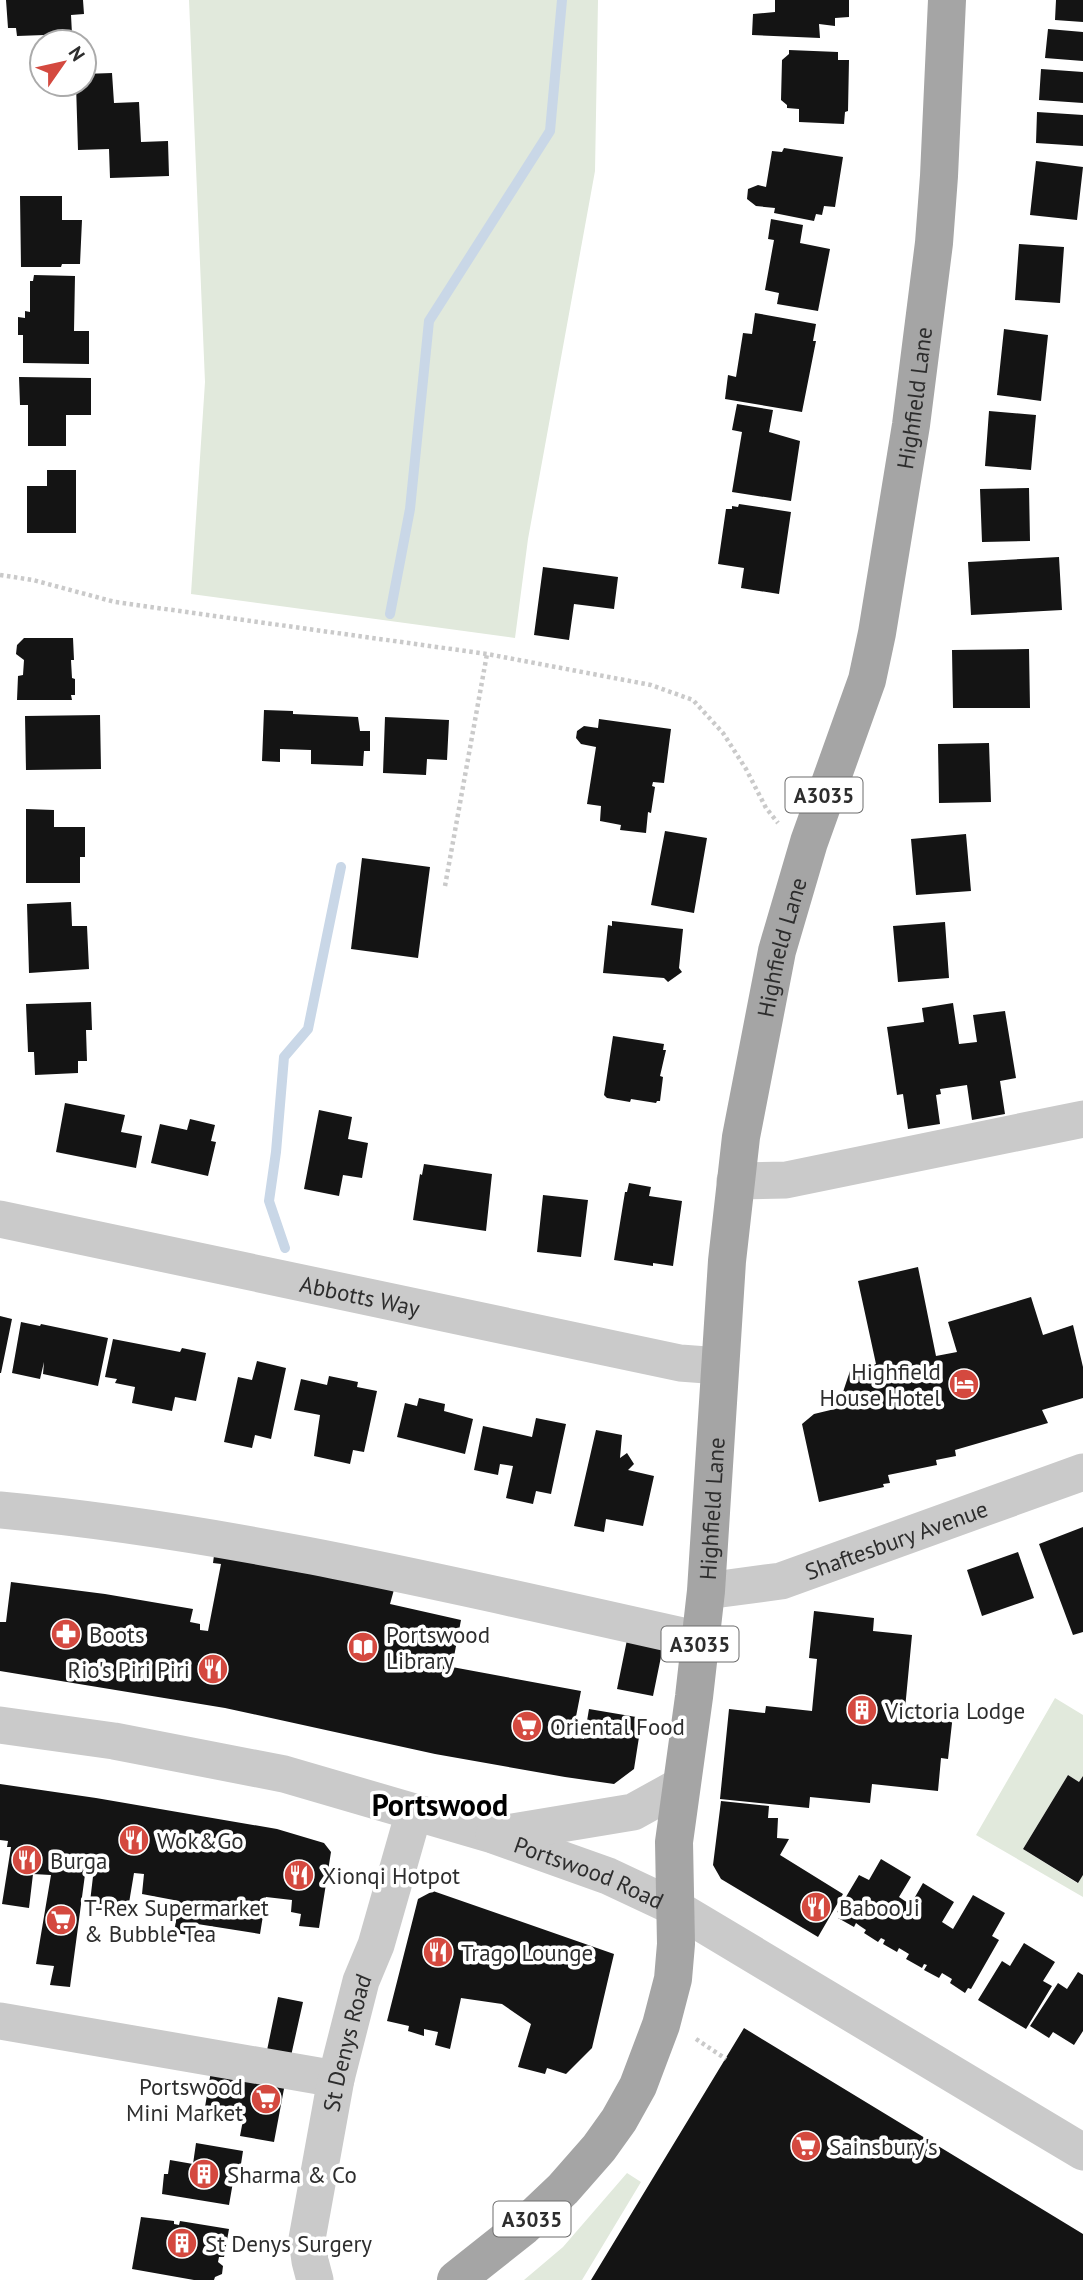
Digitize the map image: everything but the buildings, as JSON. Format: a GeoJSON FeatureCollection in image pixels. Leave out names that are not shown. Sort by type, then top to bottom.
{"type":"FeatureCollection","features":[{"type":"Feature","properties":{"kind":"main road","name":"Highfield Lane"},"geometry":{"type":"LineString","coordinates":[[674,1907],[674,1842],[695,1697],[706,1591],[727,1261],[743,1125],[777,951],[809,842],[867,680],[911,425],[934,243],[947,0]]}},
{"type":"Feature","properties":{"kind":"main road","name":"A3035"},"geometry":{"type":"LineString","coordinates":[[456,2280],[524,2226],[563,2189],[599,2148],[619,2120],[638,2086],[661,2025],[673,1979],[676,1944],[674,1907]]}},
{"type":"Feature","properties":{"kind":"street"},"geometry":{"type":"LineString","coordinates":[[735,1181],[786,1180],[1083,1119]]}},
{"type":"Feature","properties":{"kind":"street","name":"Abbotts Way"},"geometry":{"type":"LineString","coordinates":[[0,1219],[680,1363],[720,1366]]}},
{"type":"Feature","properties":{"kind":"street","name":"Shaftesbury Avenue"},"geometry":{"type":"LineString","coordinates":[[706,1591],[781,1581],[1083,1472]]}},
{"type":"Feature","properties":{"kind":"street"},"geometry":{"type":"LineString","coordinates":[[0,1510],[165,1531],[331,1559],[700,1640]]}},
{"type":"Feature","properties":{"kind":"street","name":"Portswood Road"},"geometry":{"type":"LineString","coordinates":[[0,1725],[114,1741],[284,1774],[493,1835],[608,1876],[674,1907],[1083,2152]]}},
{"type":"Feature","properties":{"kind":"street"},"geometry":{"type":"LineString","coordinates":[[493,1835],[633,1812],[680,1786]]}},
{"type":"Feature","properties":{"kind":"street","name":"St Denys Road"},"geometry":{"type":"LineString","coordinates":[[315,2280],[307,2239],[336,2079],[360,1981],[376,1945],[414,1812]]}},
{"type":"Feature","properties":{"kind":"street"},"geometry":{"type":"LineString","coordinates":[[0,2021],[336,2079]]}},
{"type":"Feature","properties":{"kind":"path"},"geometry":{"type":"LineString","coordinates":[[0,575],[33,580],[115,602],[487,654],[651,685],[693,700],[723,733],[775,821],[809,842]]}},
{"type":"Feature","properties":{"kind":"path"},"geometry":{"type":"LineString","coordinates":[[445,886],[487,654]]}},
{"type":"Feature","properties":{"kind":"shaded area"},"geometry":{"type":"Polygon","coordinates":[[[189,0],[598,0],[595,171],[528,539],[515,638],[191,594],[205,382],[189,0]]]}},
{"type":"Feature","properties":{"kind":"shaded area"},"geometry":{"type":"Polygon","coordinates":[[[1055,1698],[1083,1715],[1083,1776],[1079,1782],[1068,1775],[1023,1849],[1077,1883],[1083,1875],[1083,1897],[976,1835],[1055,1698]]]}},
{"type":"Feature","properties":{"kind":"shaded area"},"geometry":{"type":"Polygon","coordinates":[[[627,2173],[641,2182],[582,2280],[524,2280],[563,2247],[627,2173]]]}},
{"type":"Feature","properties":{"kind":"waterway"},"geometry":{"type":"LineString","coordinates":[[390,614],[410,509],[429,321],[550,131],[562,0]]}},
{"type":"Feature","properties":{"kind":"waterway"},"geometry":{"type":"LineString","coordinates":[[285,1248],[269,1201],[284,1057],[308,1029],[341,867]]}},
{"type":"Feature","properties":{"kind":"place","name":"Highfield House Hotel"},"geometry":{"type":"Point","coordinates":[964,1384]}},
{"type":"Feature","properties":{"kind":"place","name":"Boots"},"geometry":{"type":"Point","coordinates":[66,1634]}},
{"type":"Feature","properties":{"kind":"place","name":"Portswood Library"},"geometry":{"type":"Point","coordinates":[363,1647]}},
{"type":"Feature","properties":{"kind":"place","name":"Rio's Piri Piri"},"geometry":{"type":"Point","coordinates":[213,1669]}},
{"type":"Feature","properties":{"kind":"place","name":"Victoria Lodge"},"geometry":{"type":"Point","coordinates":[862,1710]}},
{"type":"Feature","properties":{"kind":"place","name":"Oriental Food"},"geometry":{"type":"Point","coordinates":[527,1726]}},
{"type":"Feature","properties":{"kind":"place","name":"Wok&Go"},"geometry":{"type":"Point","coordinates":[134,1840]}},
{"type":"Feature","properties":{"kind":"place","name":"Burga"},"geometry":{"type":"Point","coordinates":[27,1860]}},
{"type":"Feature","properties":{"kind":"place","name":"Xionqi Hotpot"},"geometry":{"type":"Point","coordinates":[299,1875]}},
{"type":"Feature","properties":{"kind":"place","name":"Baboo Ji"},"geometry":{"type":"Point","coordinates":[816,1907]}},
{"type":"Feature","properties":{"kind":"place","name":"T-Rex Supermarket & Bubble Tea"},"geometry":{"type":"Point","coordinates":[61,1920]}},
{"type":"Feature","properties":{"kind":"place","name":"Trago Lounge"},"geometry":{"type":"Point","coordinates":[438,1952]}},
{"type":"Feature","properties":{"kind":"place","name":"Portswood Mini Market"},"geometry":{"type":"Point","coordinates":[266,2099]}},
{"type":"Feature","properties":{"kind":"place","name":"Sainsbury's"},"geometry":{"type":"Point","coordinates":[806,2146]}},
{"type":"Feature","properties":{"kind":"place","name":"Sharma & Co"},"geometry":{"type":"Point","coordinates":[204,2174]}},
{"type":"Feature","properties":{"kind":"place","name":"St Denys Surgery"},"geometry":{"type":"Point","coordinates":[182,2243]}},
{"type":"Feature","properties":{"kind":"district","name":"Portswood"},"geometry":{"type":"Point","coordinates":[440,1804]}}]}
